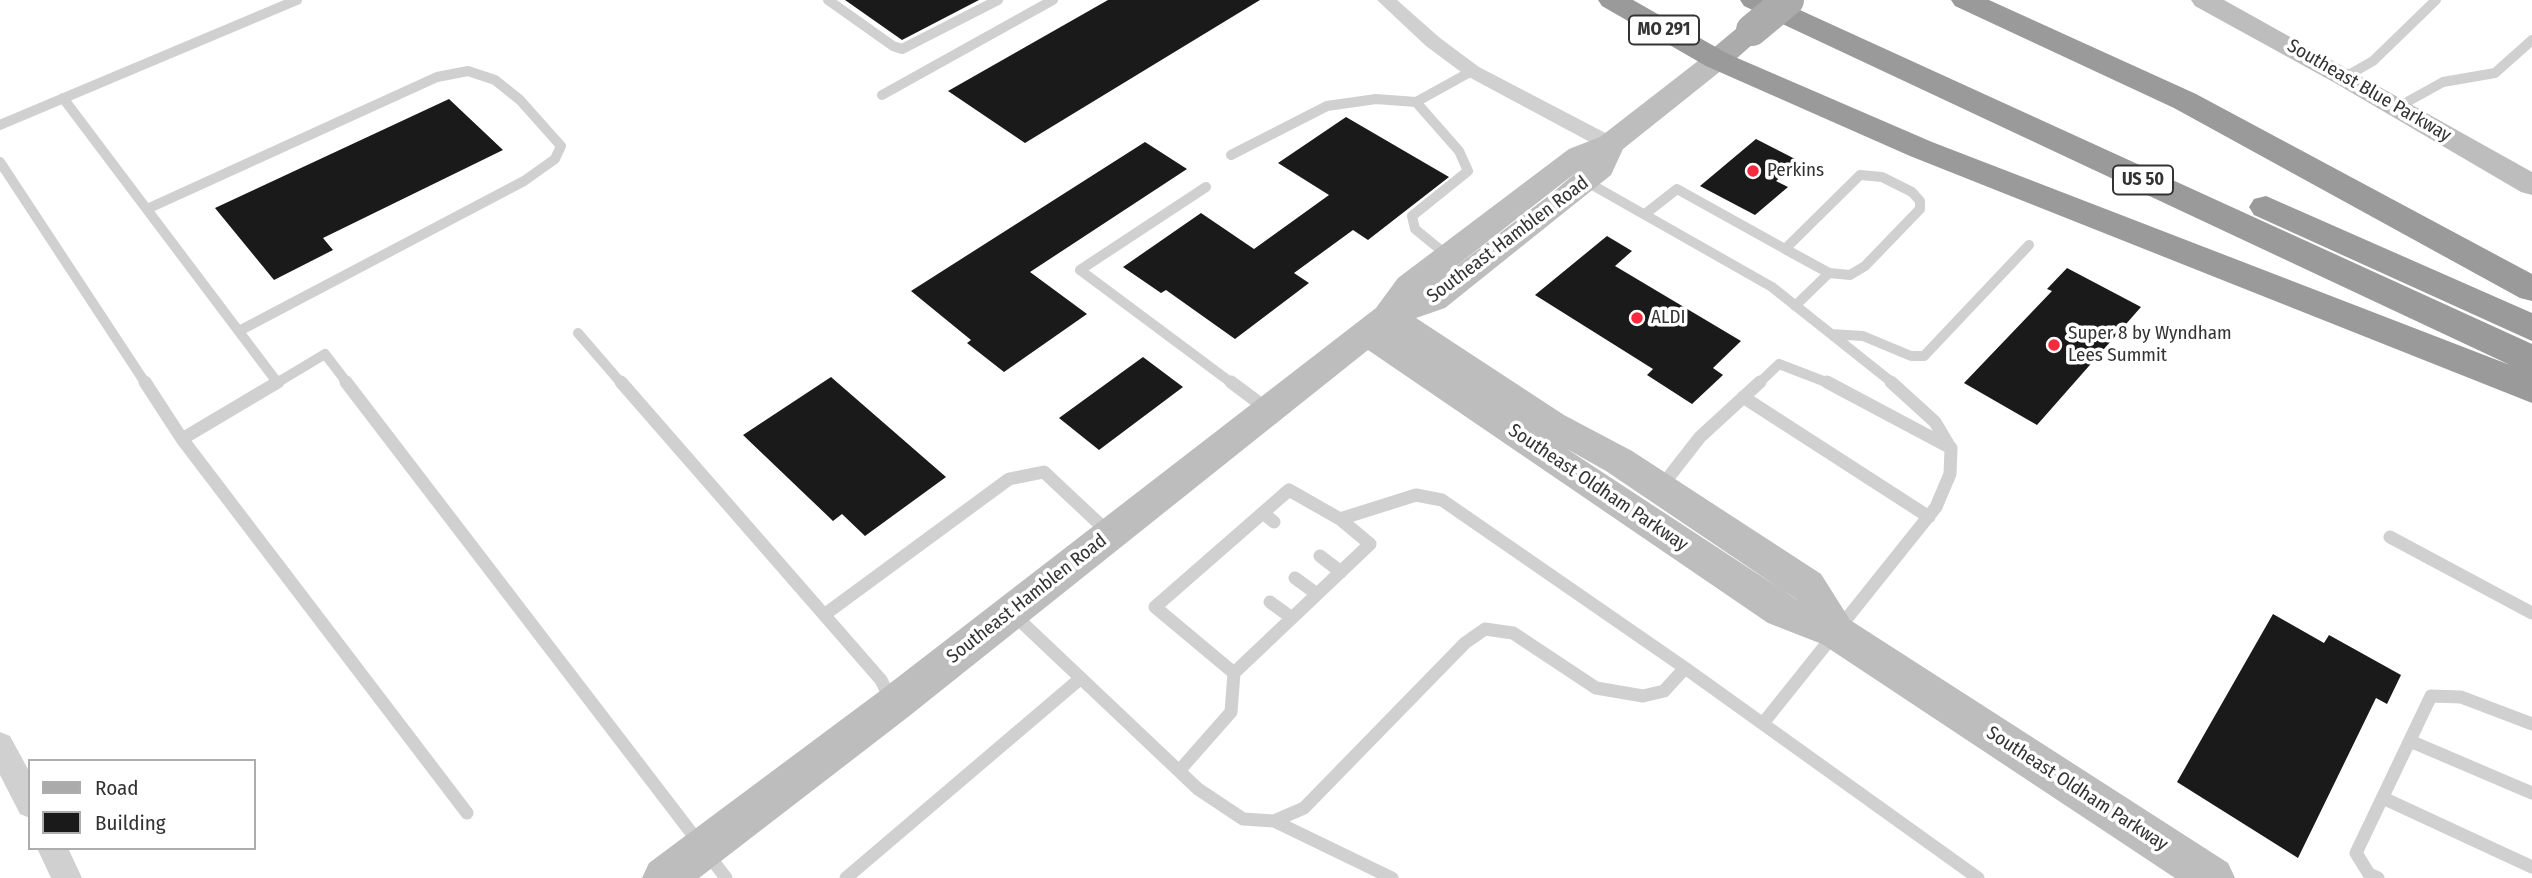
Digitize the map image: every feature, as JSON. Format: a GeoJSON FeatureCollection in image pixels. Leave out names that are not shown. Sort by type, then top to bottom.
{"type":"FeatureCollection","features":[{"type":"Feature","properties":{"kind":"highway","name":"MO 291"},"geometry":{"type":"LineString","coordinates":[[1612,0],[1717,60]]}},
{"type":"Feature","properties":{"kind":"highway","name":"US 50"},"geometry":{"type":"LineString","coordinates":[[1809,0],[2532,328]]}},
{"type":"Feature","properties":{"kind":"highway"},"geometry":{"type":"LineString","coordinates":[[1965,0],[2185,101],[2532,289]]}},
{"type":"Feature","properties":{"kind":"highway","name":"US 50"},"geometry":{"type":"LineString","coordinates":[[1753,15],[2532,360]]}},
{"type":"Feature","properties":{"kind":"highway"},"geometry":{"type":"LineString","coordinates":[[1717,60],[1921,149],[2532,389]]}},
{"type":"Feature","properties":{"kind":"main road"},"geometry":{"type":"LineString","coordinates":[[1717,60],[1753,15],[1788,0]]}},
{"type":"Feature","properties":{"kind":"main road","name":"Southeast Blue Parkway"},"geometry":{"type":"LineString","coordinates":[[2204,0],[2532,184]]}},
{"type":"Feature","properties":{"kind":"main road","name":"Southeast Hamblen Road"},"geometry":{"type":"LineString","coordinates":[[663,878],[894,704],[1377,324],[1409,286],[1579,156],[1610,144],[1717,60]]}},
{"type":"Feature","properties":{"kind":"main road","name":"Southeast Hamblen Road"},"geometry":{"type":"LineString","coordinates":[[1377,324],[1434,300],[1587,181],[1601,168],[1610,144]]}},
{"type":"Feature","properties":{"kind":"main road","name":"Southeast Oldham Parkway"},"geometry":{"type":"LineString","coordinates":[[1377,324],[1660,488],[1808,585],[1836,632]]}},
{"type":"Feature","properties":{"kind":"main road","name":"Southeast Oldham Parkway"},"geometry":{"type":"LineString","coordinates":[[1377,324],[1782,611],[1836,632],[2213,878]]}},
{"type":"Feature","properties":{"kind":"street"},"geometry":{"type":"LineString","coordinates":[[1386,0],[1433,42],[1472,71],[1610,144]]}},
{"type":"Feature","properties":{"kind":"street"},"geometry":{"type":"LineString","coordinates":[[0,745],[28,800]]}},
{"type":"Feature","properties":{"kind":"street"},"geometry":{"type":"LineString","coordinates":[[53,850],[67,878]]}},
{"type":"Feature","properties":{"kind":"lane"},"geometry":{"type":"LineString","coordinates":[[0,125],[296,0]]}},
{"type":"Feature","properties":{"kind":"lane"},"geometry":{"type":"LineString","coordinates":[[828,0],[882,39],[902,49],[998,0]]}},
{"type":"Feature","properties":{"kind":"lane"},"geometry":{"type":"LineString","coordinates":[[882,94],[1053,0]]}},
{"type":"Feature","properties":{"kind":"lane"},"geometry":{"type":"LineString","coordinates":[[2345,77],[2373,61],[2436,0]]}},
{"type":"Feature","properties":{"kind":"lane"},"geometry":{"type":"LineString","coordinates":[[2398,107],[2443,82],[2495,73],[2532,40]]}},
{"type":"Feature","properties":{"kind":"lane"},"geometry":{"type":"LineString","coordinates":[[147,209],[437,77],[468,71],[495,80],[520,100],[561,146],[555,159],[524,181],[239,331]]}},
{"type":"Feature","properties":{"kind":"lane"},"geometry":{"type":"LineString","coordinates":[[1231,155],[1327,106],[1376,99],[1416,102],[1472,71]]}},
{"type":"Feature","properties":{"kind":"lane"},"geometry":{"type":"LineString","coordinates":[[63,98],[277,382]]}},
{"type":"Feature","properties":{"kind":"lane"},"geometry":{"type":"LineString","coordinates":[[1416,102],[1459,151],[1468,171],[1412,216],[1415,229],[1448,256]]}},
{"type":"Feature","properties":{"kind":"lane"},"geometry":{"type":"LineString","coordinates":[[0,162],[182,439],[467,813]]}},
{"type":"Feature","properties":{"kind":"lane"},"geometry":{"type":"LineString","coordinates":[[1645,214],[1677,189],[1785,249],[1829,273],[1850,275],[1865,266],[1920,209],[1920,201],[1912,192],[1882,177],[1860,175],[1785,249]]}},
{"type":"Feature","properties":{"kind":"lane"},"geometry":{"type":"LineString","coordinates":[[1587,181],[1772,287],[1905,391],[1935,422],[1951,449],[1950,474],[1936,507],[1764,722]]}},
{"type":"Feature","properties":{"kind":"lane"},"geometry":{"type":"LineString","coordinates":[[1206,187],[1080,270],[1267,409]]}},
{"type":"Feature","properties":{"kind":"lane"},"geometry":{"type":"LineString","coordinates":[[1830,334],[1863,336],[1911,356],[1924,356],[2029,245]]}},
{"type":"Feature","properties":{"kind":"lane"},"geometry":{"type":"LineString","coordinates":[[1795,306],[1829,273]]}},
{"type":"Feature","properties":{"kind":"lane"},"geometry":{"type":"LineString","coordinates":[[578,333],[881,680],[894,704]]}},
{"type":"Feature","properties":{"kind":"lane"},"geometry":{"type":"LineString","coordinates":[[182,439],[326,354],[726,878]]}},
{"type":"Feature","properties":{"kind":"lane"},"geometry":{"type":"LineString","coordinates":[[1660,488],[1700,437],[1779,364],[1818,377],[1951,449]]}},
{"type":"Feature","properties":{"kind":"lane"},"geometry":{"type":"LineString","coordinates":[[1743,397],[1929,517]]}},
{"type":"Feature","properties":{"kind":"lane"},"geometry":{"type":"LineString","coordinates":[[824,615],[1009,480],[1044,472],[1110,534]]}},
{"type":"Feature","properties":{"kind":"lane"},"geometry":{"type":"LineString","coordinates":[[1179,771],[1231,712],[1234,673],[1370,544],[1340,519],[1289,490],[1269,517],[1218,561],[1155,607],[1234,673]]}},
{"type":"Feature","properties":{"kind":"lane"},"geometry":{"type":"LineString","coordinates":[[1340,519],[1416,495],[1443,500],[1764,722],[1978,878]]}},
{"type":"Feature","properties":{"kind":"lane"},"geometry":{"type":"LineString","coordinates":[[2390,537],[2532,613]]}},
{"type":"Feature","properties":{"kind":"lane"},"geometry":{"type":"LineString","coordinates":[[1320,556],[1341,572]]}},
{"type":"Feature","properties":{"kind":"lane"},"geometry":{"type":"LineString","coordinates":[[1295,578],[1317,594]]}},
{"type":"Feature","properties":{"kind":"lane"},"geometry":{"type":"LineString","coordinates":[[1270,602],[1292,618]]}},
{"type":"Feature","properties":{"kind":"lane"},"geometry":{"type":"LineString","coordinates":[[1011,612],[1198,789],[1242,819],[1274,821],[1392,878]]}},
{"type":"Feature","properties":{"kind":"lane"},"geometry":{"type":"LineString","coordinates":[[1274,821],[1304,808],[1465,643],[1485,629],[1513,634],[1596,688],[1643,696],[1664,691],[1685,668]]}},
{"type":"Feature","properties":{"kind":"lane"},"geometry":{"type":"LineString","coordinates":[[846,878],[1081,678]]}},
{"type":"Feature","properties":{"kind":"lane"},"geometry":{"type":"LineString","coordinates":[[2378,878],[2369,874],[2356,853],[2431,696],[2461,697],[2532,724]]}},
{"type":"Feature","properties":{"kind":"lane"},"geometry":{"type":"LineString","coordinates":[[2410,741],[2532,793]]}},
{"type":"Feature","properties":{"kind":"lane"},"geometry":{"type":"LineString","coordinates":[[2383,798],[2532,867]]}},
{"type":"Feature","properties":{"kind":"building"},"geometry":{"type":"Polygon","coordinates":[[[845,0],[979,0],[902,40],[845,0]]]}},
{"type":"Feature","properties":{"kind":"building"},"geometry":{"type":"Polygon","coordinates":[[[1108,0],[1260,0],[1025,143],[948,91],[1108,0]]]}},
{"type":"Feature","properties":{"kind":"building"},"geometry":{"type":"Polygon","coordinates":[[[449,99],[503,150],[323,238],[333,250],[274,280],[215,208],[449,99]]]}},
{"type":"Feature","properties":{"kind":"building"},"geometry":{"type":"Polygon","coordinates":[[[1346,117],[1449,177],[1368,240],[1353,230],[1294,273],[1309,283],[1235,339],[1166,290],[1161,293],[1123,267],[1201,213],[1254,249],[1329,195],[1278,163],[1346,117]]]}},
{"type":"Feature","properties":{"kind":"building","name":"Perkins"},"geometry":{"type":"Polygon","coordinates":[[[1756,139],[1799,161],[1776,181],[1788,187],[1755,215],[1700,186],[1756,139]]]}},
{"type":"Feature","properties":{"kind":"building"},"geometry":{"type":"Polygon","coordinates":[[[1145,142],[1187,169],[1030,272],[1087,314],[1004,372],[967,343],[971,340],[911,291],[1145,142]]]}},
{"type":"Feature","properties":{"kind":"building","name":"ALDI"},"geometry":{"type":"Polygon","coordinates":[[[1607,236],[1632,251],[1615,266],[1741,341],[1713,368],[1723,375],[1692,404],[1647,375],[1653,369],[1535,295],[1607,236]]]}},
{"type":"Feature","properties":{"kind":"building","name":"Super 8 by Wyndham Lees Summit"},"geometry":{"type":"Polygon","coordinates":[[[2067,268],[2141,307],[2037,425],[1964,383],[2052,291],[2047,289],[2067,268]]]}},
{"type":"Feature","properties":{"kind":"building"},"geometry":{"type":"Polygon","coordinates":[[[1143,357],[1183,387],[1099,450],[1059,418],[1143,357]]]}},
{"type":"Feature","properties":{"kind":"building"},"geometry":{"type":"Polygon","coordinates":[[[831,377],[946,477],[865,536],[842,514],[833,521],[743,435],[831,377]]]}},
{"type":"Feature","properties":{"kind":"building"},"geometry":{"type":"Polygon","coordinates":[[[2273,614],[2324,643],[2329,635],[2401,675],[2387,704],[2376,698],[2298,858],[2177,782],[2273,614]]]}},
{"type":"Feature","properties":{"kind":"place","name":"Perkins"},"geometry":{"type":"Point","coordinates":[1753,171]}},
{"type":"Feature","properties":{"kind":"place","name":"ALDI"},"geometry":{"type":"Point","coordinates":[1637,318]}},
{"type":"Feature","properties":{"kind":"place","name":"Super 8 by Wyndham Lees Summit"},"geometry":{"type":"Point","coordinates":[2054,345]}}]}
